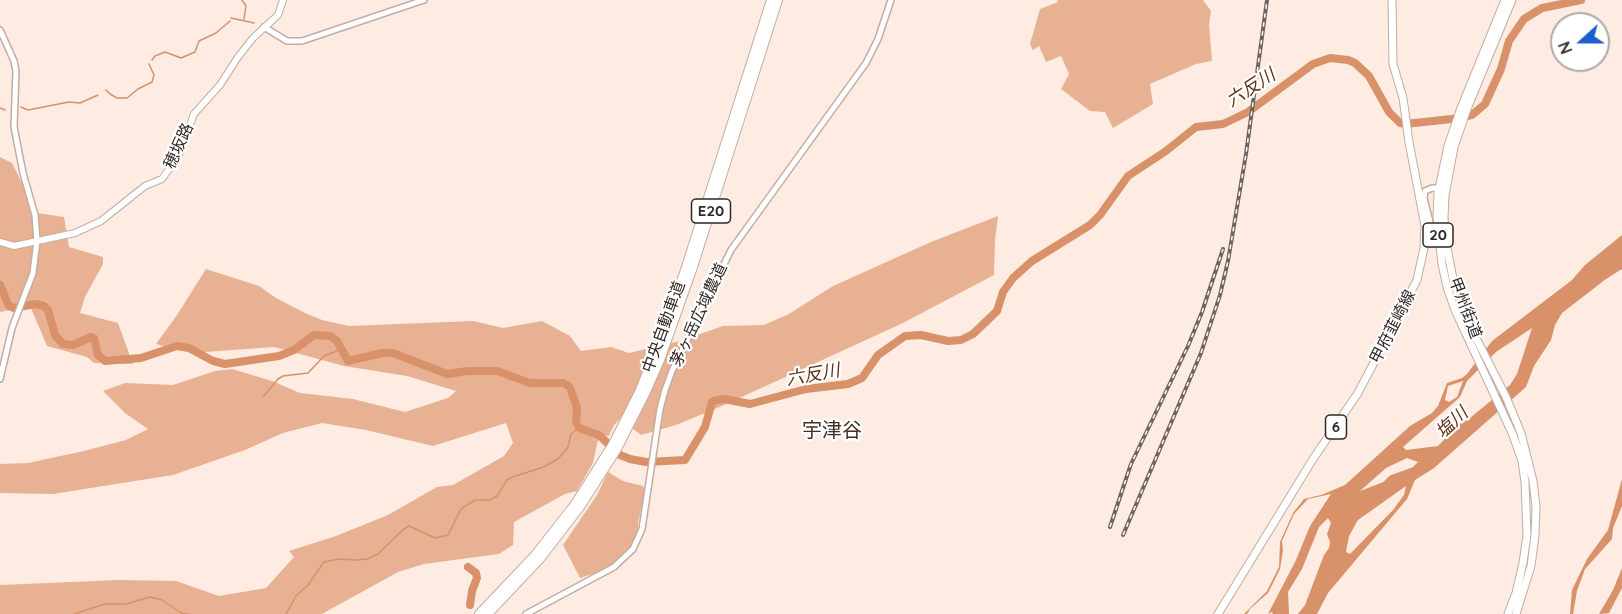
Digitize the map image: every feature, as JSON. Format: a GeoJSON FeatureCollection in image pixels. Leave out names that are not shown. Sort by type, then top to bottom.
{"type":"FeatureCollection","features":[{"type":"Feature","properties":{"kind":"highway","name":"中央自動車道"},"geometry":{"type":"LineString","coordinates":[[631,417],[676,296],[771,0]]}},
{"type":"Feature","properties":{"kind":"highway","name":"中央自動車道"},"geometry":{"type":"LineString","coordinates":[[488,614],[540,559],[592,484],[631,417],[660,360],[673,327],[778,0]]}},
{"type":"Feature","properties":{"kind":"highway","name":"中央自動車道"},"geometry":{"type":"LineString","coordinates":[[479,614],[535,555],[592,484]]}},
{"type":"Feature","properties":{"kind":"main road","name":"穂坂路"},"geometry":{"type":"LineString","coordinates":[[0,242],[14,246],[63,237],[93,226],[109,216],[145,186],[162,179],[178,155],[194,114],[220,85],[238,57],[280,10],[283,0]]}},
{"type":"Feature","properties":{"kind":"main road","name":"甲府韮崎線"},"geometry":{"type":"LineString","coordinates":[[1218,614],[1313,459],[1353,401],[1417,280],[1425,234],[1401,88],[1393,64],[1392,0]]}},
{"type":"Feature","properties":{"kind":"main road","name":"甲州街道"},"geometry":{"type":"LineString","coordinates":[[1505,0],[1456,132],[1437,217],[1447,286],[1516,444],[1525,482],[1527,535],[1523,564],[1508,614]]}},
{"type":"Feature","properties":{"kind":"main road","name":"甲州街道"},"geometry":{"type":"LineString","coordinates":[[1464,109],[1512,0]]}},
{"type":"Feature","properties":{"kind":"main road","name":"甲州街道"},"geometry":{"type":"LineString","coordinates":[[1469,332],[1506,398],[1522,438],[1533,481],[1536,507],[1535,535],[1531,566],[1516,614]]}},
{"type":"Feature","properties":{"kind":"street"},"geometry":{"type":"LineString","coordinates":[[264,27],[287,40],[307,40],[424,0]]}},
{"type":"Feature","properties":{"kind":"street","name":"茅ヶ岳広域農道"},"geometry":{"type":"LineString","coordinates":[[526,614],[621,562],[638,541],[648,496],[660,409],[664,390],[672,371],[731,250],[866,63],[878,39],[891,0]]}},
{"type":"Feature","properties":{"kind":"street"},"geometry":{"type":"LineString","coordinates":[[0,30],[16,71],[14,127],[23,173],[35,215],[38,241],[33,273],[12,328],[0,379]]}},
{"type":"Feature","properties":{"kind":"street"},"geometry":{"type":"LineString","coordinates":[[1425,234],[1431,226],[1424,195],[1429,188],[1442,189]]}},
{"type":"Feature","properties":{"kind":"shaded area"},"geometry":{"type":"Polygon","coordinates":[[[1057,0],[1203,0],[1211,11],[1209,25],[1212,61],[1196,64],[1150,84],[1153,104],[1113,128],[1105,112],[1090,111],[1061,89],[1069,74],[1061,56],[1046,62],[1039,46],[1033,50],[1030,44],[1040,9],[1058,2],[1057,0]]]}},
{"type":"Feature","properties":{"kind":"shaded area"},"geometry":{"type":"Polygon","coordinates":[[[0,157],[12,163],[37,213],[64,217],[69,247],[103,257],[103,264],[85,297],[80,313],[118,323],[133,364],[94,363],[87,357],[47,346],[30,306],[0,312],[0,157]]]}},
{"type":"Feature","properties":{"kind":"shaded area"},"geometry":{"type":"Polygon","coordinates":[[[998,216],[994,275],[903,323],[676,425],[641,435],[620,419],[609,436],[599,435],[593,463],[577,491],[565,494],[514,522],[513,545],[499,554],[424,564],[398,572],[322,614],[0,614],[0,585],[119,580],[176,581],[219,596],[266,588],[294,557],[289,551],[336,536],[388,515],[437,487],[453,485],[504,456],[513,443],[506,423],[433,446],[366,430],[322,423],[283,433],[245,450],[173,475],[53,494],[0,493],[0,464],[28,463],[84,451],[126,440],[148,429],[125,413],[103,391],[125,383],[173,385],[215,371],[232,369],[272,381],[300,393],[353,399],[405,412],[448,398],[456,391],[407,376],[344,366],[274,347],[205,352],[173,349],[156,344],[206,269],[259,286],[276,298],[322,320],[349,326],[473,321],[503,328],[542,321],[570,336],[581,351],[611,347],[629,353],[680,341],[723,326],[764,325],[789,314],[833,286],[931,242],[998,216]]]}},
{"type":"Feature","properties":{"kind":"shaded area"},"geometry":{"type":"Polygon","coordinates":[[[1622,235],[1622,269],[1562,313],[1555,325],[1551,340],[1534,366],[1526,387],[1434,468],[1415,480],[1407,499],[1328,593],[1317,614],[1298,614],[1305,605],[1324,555],[1329,548],[1330,542],[1327,534],[1331,523],[1328,518],[1319,527],[1302,569],[1288,592],[1289,614],[1273,614],[1272,612],[1268,614],[1296,560],[1310,526],[1331,494],[1308,499],[1294,514],[1282,541],[1280,569],[1268,593],[1247,614],[1244,614],[1267,591],[1279,567],[1280,542],[1293,513],[1304,499],[1345,485],[1410,426],[1432,413],[1438,406],[1447,383],[1467,374],[1492,341],[1572,280],[1585,265],[1622,235]],[[1532,328],[1496,352],[1467,381],[1460,397],[1403,447],[1406,450],[1438,446],[1458,425],[1510,385],[1517,374],[1532,328]],[[1463,381],[1448,386],[1445,400],[1449,402],[1457,397],[1463,381]],[[1407,458],[1386,468],[1360,491],[1386,481],[1401,479],[1418,462],[1407,458]],[[1406,486],[1358,520],[1349,536],[1346,552],[1350,554],[1393,510],[1404,495],[1406,486]]]}},
{"type":"Feature","properties":{"kind":"shaded area"},"geometry":{"type":"Polygon","coordinates":[[[608,472],[623,481],[643,486],[645,492],[638,523],[639,535],[627,554],[601,571],[580,578],[563,545],[597,495],[608,472]]]}},
{"type":"Feature","properties":{"kind":"shaded area"},"geometry":{"type":"Polygon","coordinates":[[[1622,479],[1622,506],[1613,528],[1612,539],[1585,569],[1577,591],[1573,614],[1570,614],[1572,590],[1587,559],[1608,530],[1622,479]]]}},
{"type":"Feature","properties":{"kind":"shaded area"},"geometry":{"type":"Polygon","coordinates":[[[1622,568],[1622,588],[1609,613],[1599,614],[1613,590],[1622,568]]]}},
{"type":"Feature","properties":{"kind":"waterway"},"geometry":{"type":"LineString","coordinates":[[242,0],[246,6],[244,19]]}},
{"type":"Feature","properties":{"kind":"waterway","name":"六反川"},"geometry":{"type":"LineString","coordinates":[[0,285],[9,306],[14,308],[35,304],[44,306],[48,310],[55,335],[63,344],[73,345],[91,337],[94,338],[98,355],[105,361],[141,358],[177,346],[189,348],[213,361],[225,364],[279,356],[294,350],[314,335],[330,336],[337,341],[348,361],[382,353],[393,353],[447,374],[497,371],[530,383],[563,383],[569,386],[573,396],[577,408],[576,422],[579,428],[599,435],[620,455],[646,462],[685,460],[705,427],[712,402],[724,399],[750,404],[806,389],[848,384],[862,378],[878,355],[905,336],[921,335],[948,341],[961,340],[973,334],[997,311],[1003,292],[1013,278],[1032,261],[1090,225],[1128,176],[1166,151],[1196,127],[1223,124],[1248,112],[1313,64],[1330,58],[1355,63],[1369,76],[1389,112],[1400,123],[1461,118],[1472,115],[1485,104],[1501,69],[1509,41],[1524,19],[1542,8],[1581,0]]}},
{"type":"Feature","properties":{"kind":"waterway"},"geometry":{"type":"LineString","coordinates":[[231,18],[254,23]]}},
{"type":"Feature","properties":{"kind":"waterway"},"geometry":{"type":"LineString","coordinates":[[152,60],[155,56],[165,52],[181,58],[195,52],[199,41],[216,33],[230,21]]}},
{"type":"Feature","properties":{"kind":"waterway"},"geometry":{"type":"LineString","coordinates":[[106,90],[117,98],[127,98],[152,82],[154,75],[149,64]]}},
{"type":"Feature","properties":{"kind":"waterway"},"geometry":{"type":"LineString","coordinates":[[21,107],[28,110],[69,102],[80,103],[98,95]]}},
{"type":"Feature","properties":{"kind":"waterway"},"geometry":{"type":"LineString","coordinates":[[0,108],[5,110]]}},
{"type":"Feature","properties":{"kind":"waterway"},"geometry":{"type":"LineString","coordinates":[[263,397],[278,379],[283,376],[308,373],[324,356],[342,349]]}},
{"type":"Feature","properties":{"kind":"waterway"},"geometry":{"type":"LineString","coordinates":[[286,614],[296,596],[308,585],[324,562],[339,559],[367,559],[378,554],[409,526],[435,538],[448,535],[461,509],[475,500],[490,500],[497,496],[507,480],[541,468],[558,459],[568,447],[571,434],[579,428]]}},
{"type":"Feature","properties":{"kind":"waterway","name":"塩川"},"geometry":{"type":"LineString","coordinates":[[1383,488],[1392,479],[1414,471]]}},
{"type":"Feature","properties":{"kind":"waterway"},"geometry":{"type":"LineString","coordinates":[[468,567],[476,573],[477,578],[470,605]]}},
{"type":"Feature","properties":{"kind":"waterway"},"geometry":{"type":"LineString","coordinates":[[74,614],[105,604],[126,604],[150,597],[162,600],[181,613],[188,614]]}},
{"type":"Feature","properties":{"kind":"railway"},"geometry":{"type":"LineString","coordinates":[[1123,535],[1201,353],[1220,295],[1246,154],[1267,0]]}},
{"type":"Feature","properties":{"kind":"railway"},"geometry":{"type":"LineString","coordinates":[[1110,527],[1131,464],[1188,346],[1223,249]]}},
{"type":"Feature","properties":{"kind":"district","name":"宇津谷"},"geometry":{"type":"Point","coordinates":[832,431]}}]}
